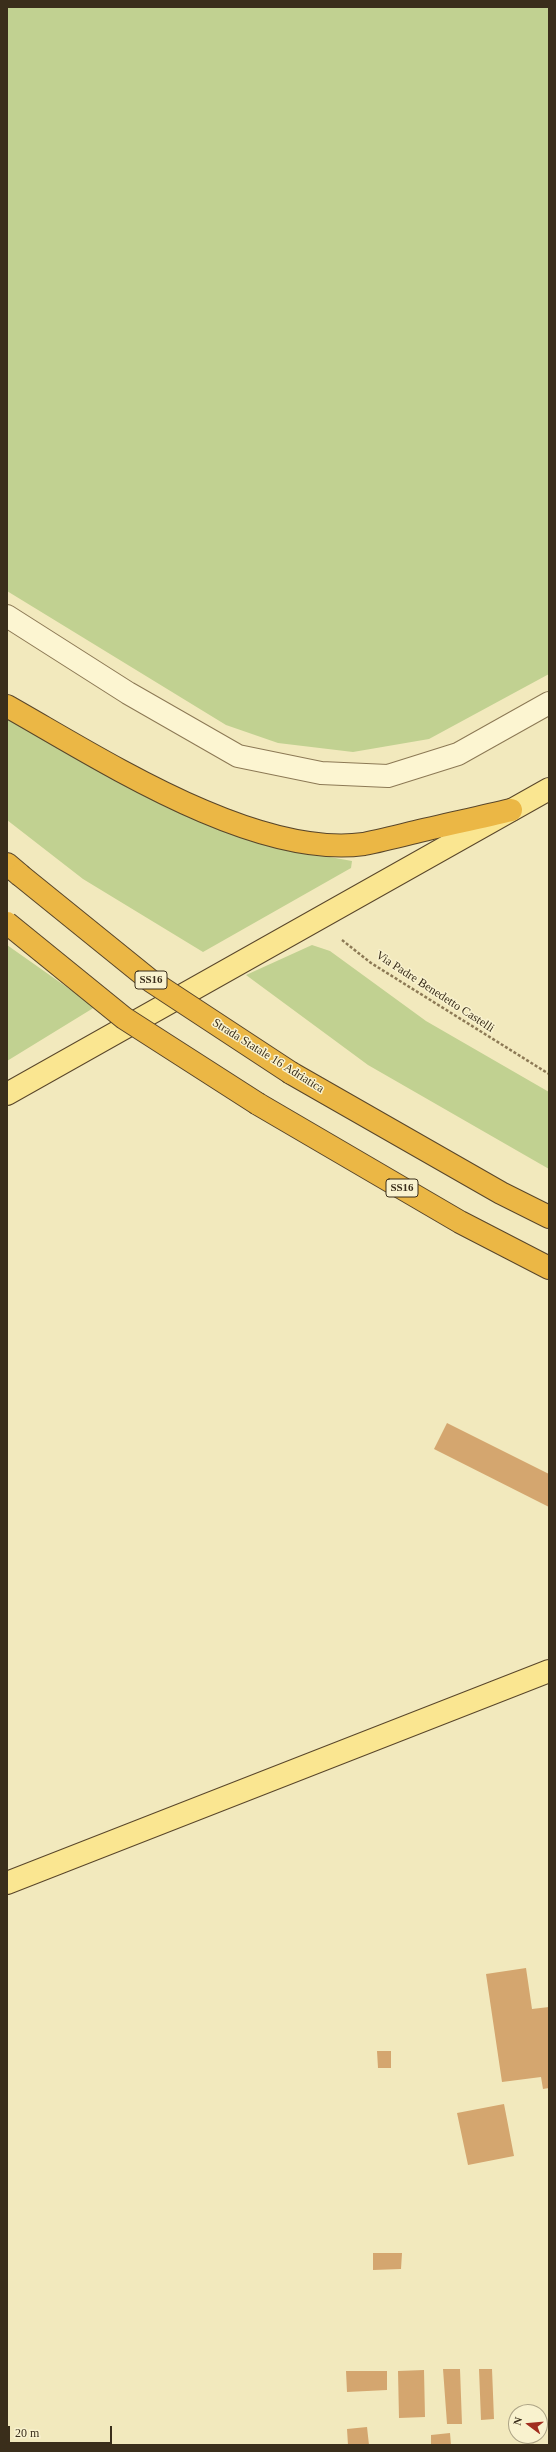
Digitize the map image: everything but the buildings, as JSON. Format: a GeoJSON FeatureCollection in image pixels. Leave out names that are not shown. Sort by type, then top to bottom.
{"type":"FeatureCollection","features":[{"type":"Feature","properties":{"kind":"highway"},"geometry":{"type":"LineString","coordinates":[[7,706],[137,779],[200,810],[282,837],[317,844],[363,844],[512,810]]}},
{"type":"Feature","properties":{"kind":"highway","name":"Strada Statale 16 Adriatica"},"geometry":{"type":"LineString","coordinates":[[14,869],[151,981],[291,1073],[501,1194],[549,1217]]}},
{"type":"Feature","properties":{"kind":"highway","name":"SS16"},"geometry":{"type":"LineString","coordinates":[[7,923],[124,1018],[258,1104],[460,1222],[549,1268]]}},
{"type":"Feature","properties":{"kind":"main road"},"geometry":{"type":"LineString","coordinates":[[7,1094],[549,789]]}},
{"type":"Feature","properties":{"kind":"main road"},"geometry":{"type":"LineString","coordinates":[[7,1883],[549,1670]]}},
{"type":"Feature","properties":{"kind":"street"},"geometry":{"type":"LineString","coordinates":[[7,616],[128,693],[238,756],[321,773],[388,776],[458,754],[549,703]]}},
{"type":"Feature","properties":{"kind":"path","name":"Via Padre Benedetto Castelli"},"geometry":{"type":"LineString","coordinates":[[316,920],[371,963],[549,1074]]}},
{"type":"Feature","properties":{"kind":"green space"},"geometry":{"type":"Polygon","coordinates":[[[7,7],[549,7],[549,674],[429,739],[353,752],[278,743],[226,725],[7,591],[7,7]]]}},
{"type":"Feature","properties":{"kind":"green space"},"geometry":{"type":"Polygon","coordinates":[[[7,719],[207,825],[269,846],[352,861],[351,868],[203,952],[83,879],[7,820],[7,719]]]}},
{"type":"Feature","properties":{"kind":"green space"},"geometry":{"type":"Polygon","coordinates":[[[7,945],[95,1007],[7,1061],[7,945]]]}},
{"type":"Feature","properties":{"kind":"green space"},"geometry":{"type":"Polygon","coordinates":[[[312,945],[330,951],[426,1021],[549,1092],[549,1169],[368,1065],[246,975],[312,945]]]}}]}
